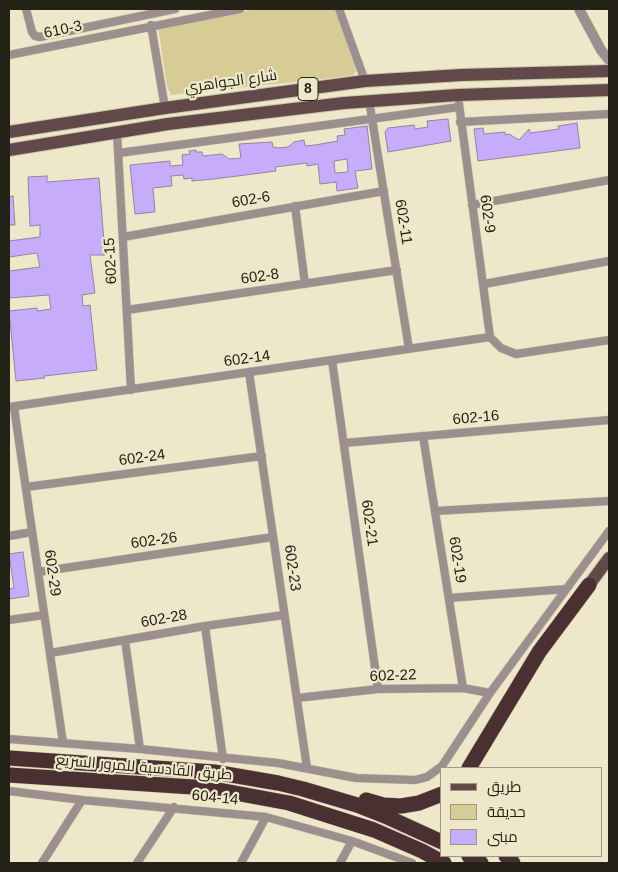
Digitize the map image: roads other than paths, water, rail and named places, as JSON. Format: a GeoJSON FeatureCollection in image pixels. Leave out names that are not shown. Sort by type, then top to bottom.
{"type":"FeatureCollection","features":[{"type":"Feature","properties":{"kind":"highway"},"geometry":{"type":"LineString","coordinates":[[470,767],[539,652],[589,585]]}},
{"type":"Feature","properties":{"kind":"highway","name":"طريق القادسية للمرور السريع"},"geometry":{"type":"LineString","coordinates":[[9,758],[214,772],[278,783],[329,796],[385,816],[440,841]]}},
{"type":"Feature","properties":{"kind":"highway","name":"طريق القادسية للمرور السريع"},"geometry":{"type":"LineString","coordinates":[[9,775],[208,788],[288,803],[374,830],[444,863]]}},
{"type":"Feature","properties":{"kind":"highway"},"geometry":{"type":"LineString","coordinates":[[329,796],[346,795],[383,805],[401,806],[419,803],[440,795]]}},
{"type":"Feature","properties":{"kind":"main road","name":"شارع الجواهري"},"geometry":{"type":"LineString","coordinates":[[9,132],[165,108],[365,81],[461,75],[609,71]]}},
{"type":"Feature","properties":{"kind":"main road","name":"8"},"geometry":{"type":"LineString","coordinates":[[9,150],[178,123],[369,100],[459,101],[609,90]]}},
{"type":"Feature","properties":{"kind":"main road"},"geometry":{"type":"LineString","coordinates":[[589,585],[609,558]]}},
{"type":"Feature","properties":{"kind":"street"},"geometry":{"type":"LineString","coordinates":[[26,9],[32,32],[35,36],[40,37],[175,9]]}},
{"type":"Feature","properties":{"kind":"street","name":"610-3"},"geometry":{"type":"LineString","coordinates":[[9,54],[240,9]]}},
{"type":"Feature","properties":{"kind":"street"},"geometry":{"type":"LineString","coordinates":[[339,9],[365,81]]}},
{"type":"Feature","properties":{"kind":"street"},"geometry":{"type":"LineString","coordinates":[[579,9],[605,49],[609,60]]}},
{"type":"Feature","properties":{"kind":"street"},"geometry":{"type":"LineString","coordinates":[[151,26],[165,108]]}},
{"type":"Feature","properties":{"kind":"street","name":"602-11"},"geometry":{"type":"LineString","coordinates":[[369,100],[409,349]]}},
{"type":"Feature","properties":{"kind":"street"},"geometry":{"type":"LineString","coordinates":[[119,153],[372,119],[459,101]]}},
{"type":"Feature","properties":{"kind":"street","name":"602-9"},"geometry":{"type":"LineString","coordinates":[[459,101],[460,122],[490,337]]}},
{"type":"Feature","properties":{"kind":"street"},"geometry":{"type":"LineString","coordinates":[[460,122],[609,114]]}},
{"type":"Feature","properties":{"kind":"street","name":"602-15"},"geometry":{"type":"LineString","coordinates":[[117,132],[131,390]]}},
{"type":"Feature","properties":{"kind":"street"},"geometry":{"type":"LineString","coordinates":[[472,205],[609,180]]}},
{"type":"Feature","properties":{"kind":"street","name":"602-6"},"geometry":{"type":"LineString","coordinates":[[123,237],[384,191]]}},
{"type":"Feature","properties":{"kind":"street"},"geometry":{"type":"LineString","coordinates":[[295,206],[305,284]]}},
{"type":"Feature","properties":{"kind":"street"},"geometry":{"type":"LineString","coordinates":[[484,284],[609,261]]}},
{"type":"Feature","properties":{"kind":"street","name":"602-8"},"geometry":{"type":"LineString","coordinates":[[127,310],[397,270]]}},
{"type":"Feature","properties":{"kind":"street"},"geometry":{"type":"LineString","coordinates":[[490,337],[501,348],[516,354],[609,340]]}},
{"type":"Feature","properties":{"kind":"street","name":"602-14"},"geometry":{"type":"LineString","coordinates":[[11,407],[490,337]]}},
{"type":"Feature","properties":{"kind":"street","name":"602-21"},"geometry":{"type":"LineString","coordinates":[[332,360],[378,689]]}},
{"type":"Feature","properties":{"kind":"street","name":"602-23"},"geometry":{"type":"LineString","coordinates":[[249,372],[307,768]]}},
{"type":"Feature","properties":{"kind":"street","name":"602-29"},"geometry":{"type":"LineString","coordinates":[[11,407],[26,487],[63,743]]}},
{"type":"Feature","properties":{"kind":"street","name":"602-16"},"geometry":{"type":"LineString","coordinates":[[344,443],[609,420]]}},
{"type":"Feature","properties":{"kind":"street","name":"602-19"},"geometry":{"type":"LineString","coordinates":[[423,436],[463,688]]}},
{"type":"Feature","properties":{"kind":"street","name":"602-24"},"geometry":{"type":"LineString","coordinates":[[26,487],[262,456]]}},
{"type":"Feature","properties":{"kind":"street"},"geometry":{"type":"LineString","coordinates":[[435,511],[609,501]]}},
{"type":"Feature","properties":{"kind":"street"},"geometry":{"type":"LineString","coordinates":[[441,767],[490,692],[609,531]]}},
{"type":"Feature","properties":{"kind":"street"},"geometry":{"type":"LineString","coordinates":[[9,536],[32,532]]}},
{"type":"Feature","properties":{"kind":"street","name":"602-26"},"geometry":{"type":"LineString","coordinates":[[38,572],[273,537]]}},
{"type":"Feature","properties":{"kind":"street"},"geometry":{"type":"LineString","coordinates":[[449,598],[566,589]]}},
{"type":"Feature","properties":{"kind":"street"},"geometry":{"type":"LineString","coordinates":[[9,620],[44,615]]}},
{"type":"Feature","properties":{"kind":"street","name":"602-28"},"geometry":{"type":"LineString","coordinates":[[50,653],[205,626],[284,615]]}},
{"type":"Feature","properties":{"kind":"street"},"geometry":{"type":"LineString","coordinates":[[205,626],[223,759]]}},
{"type":"Feature","properties":{"kind":"street"},"geometry":{"type":"LineString","coordinates":[[125,640],[140,749]]}},
{"type":"Feature","properties":{"kind":"street","name":"602-22"},"geometry":{"type":"LineString","coordinates":[[296,698],[378,689],[463,688],[490,692]]}},
{"type":"Feature","properties":{"kind":"street"},"geometry":{"type":"LineString","coordinates":[[9,739],[140,749],[223,759],[278,763],[356,778],[415,780],[427,777],[440,767]]}},
{"type":"Feature","properties":{"kind":"street","name":"604-14"},"geometry":{"type":"LineString","coordinates":[[9,790],[82,800],[266,817],[352,841],[412,863]]}},
{"type":"Feature","properties":{"kind":"street"},"geometry":{"type":"LineString","coordinates":[[42,863],[82,800]]}},
{"type":"Feature","properties":{"kind":"street"},"geometry":{"type":"LineString","coordinates":[[137,863],[174,808]]}},
{"type":"Feature","properties":{"kind":"street"},"geometry":{"type":"LineString","coordinates":[[241,863],[266,817]]}},
{"type":"Feature","properties":{"kind":"street"},"geometry":{"type":"LineString","coordinates":[[340,863],[352,841]]}}]}
